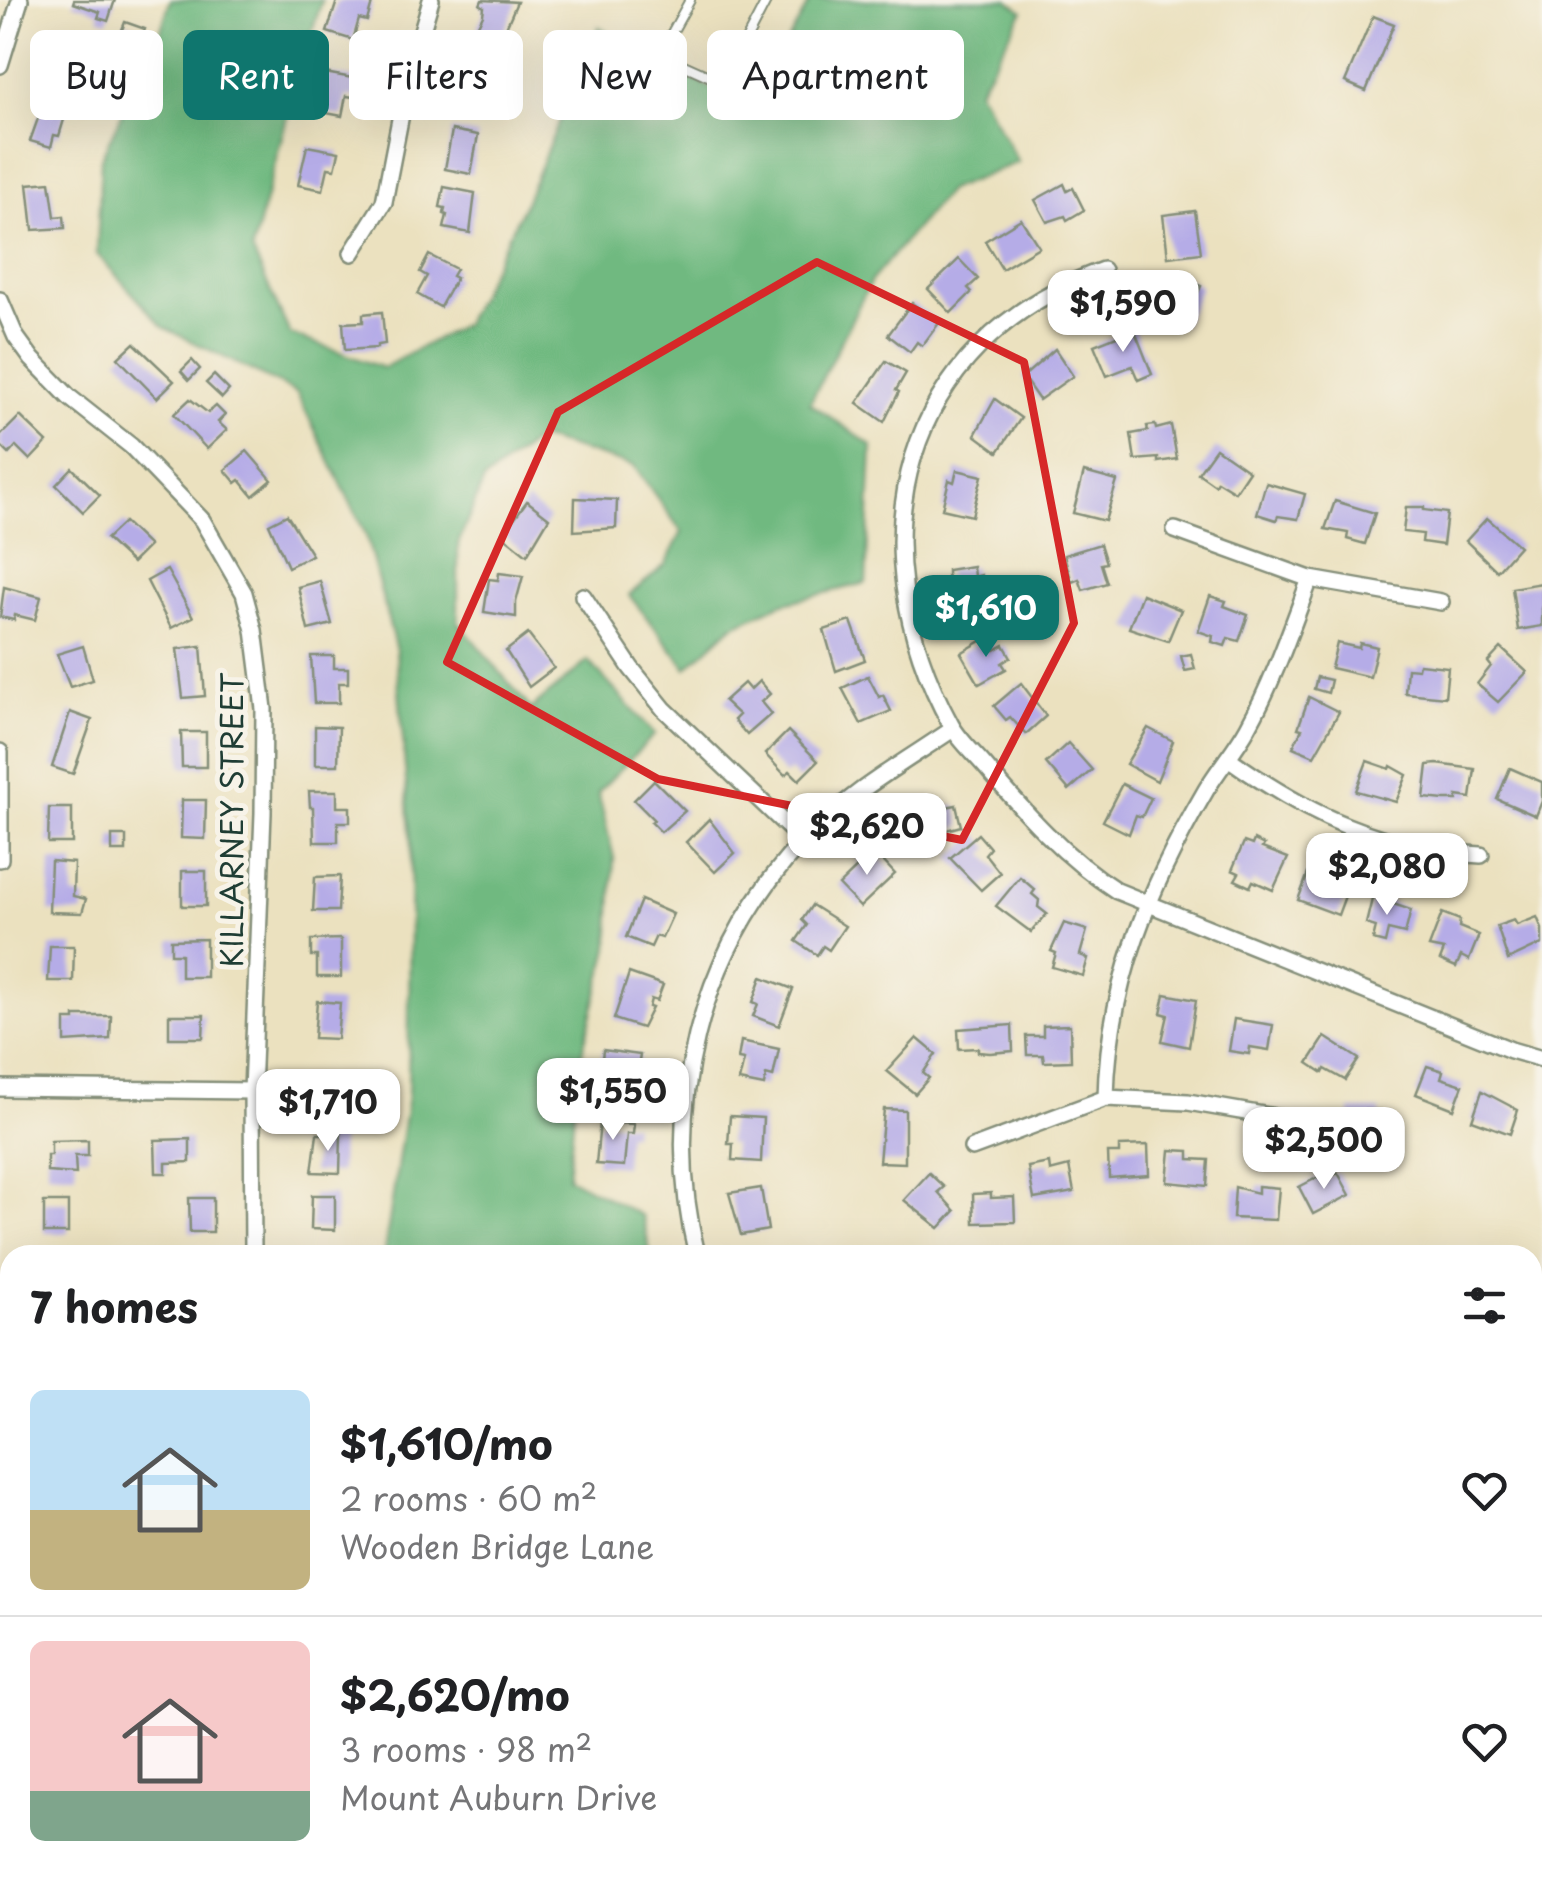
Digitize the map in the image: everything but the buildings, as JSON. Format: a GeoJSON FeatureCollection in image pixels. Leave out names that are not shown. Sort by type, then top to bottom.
{"type":"FeatureCollection","features":[{"type":"Feature","properties":{"kind":"street"},"geometry":{"type":"LineString","coordinates":[[0,65],[20,0]]}},
{"type":"Feature","properties":{"kind":"street"},"geometry":{"type":"LineString","coordinates":[[352,253],[384,202],[408,78],[431,0]]}},
{"type":"Feature","properties":{"kind":"street"},"geometry":{"type":"LineString","coordinates":[[1103,270],[1045,296],[996,328],[943,393],[914,449],[900,524],[903,588],[928,678],[953,729],[1053,841],[1104,882],[1146,904],[1424,1012],[1510,1050],[1542,1059]]}},
{"type":"Feature","properties":{"kind":"street","name":"KILLARNEY STREET"},"geometry":{"type":"LineString","coordinates":[[0,300],[16,337],[32,359],[69,397],[132,446],[183,497],[221,550],[244,593],[260,665],[264,709],[252,1091],[253,1245]]}},
{"type":"Feature","properties":{"kind":"street"},"geometry":{"type":"LineString","coordinates":[[1175,530],[1310,579],[1441,602]]}},
{"type":"Feature","properties":{"kind":"street"},"geometry":{"type":"LineString","coordinates":[[1106,1098],[1117,999],[1146,904],[1205,792],[1267,689],[1310,579]]}},
{"type":"Feature","properties":{"kind":"street"},"geometry":{"type":"LineString","coordinates":[[583,596],[664,708],[803,841]]}},
{"type":"Feature","properties":{"kind":"street"},"geometry":{"type":"LineString","coordinates":[[694,1245],[687,1215],[684,1137],[694,1049],[714,974],[730,942],[776,872],[803,841],[867,786],[953,729]]}},
{"type":"Feature","properties":{"kind":"street"},"geometry":{"type":"LineString","coordinates":[[0,752],[0,859]]}},
{"type":"Feature","properties":{"kind":"street"},"geometry":{"type":"LineString","coordinates":[[1228,758],[1274,791],[1337,825],[1408,846],[1481,855]]}},
{"type":"Feature","properties":{"kind":"street"},"geometry":{"type":"LineString","coordinates":[[0,1088],[252,1091]]}},
{"type":"Feature","properties":{"kind":"street"},"geometry":{"type":"LineString","coordinates":[[972,1148],[1106,1098],[1188,1102],[1287,1119]]}},
{"type":"Feature","properties":{"kind":"lane"},"geometry":{"type":"LineString","coordinates":[[690,0],[663,49],[666,57],[715,79],[731,69],[767,0]]}},
{"type":"Feature","properties":{"kind":"lane"},"geometry":{"type":"LineString","coordinates":[[252,1091],[374,1090]]}},
{"type":"Feature","properties":{"kind":"highlighted area"},"geometry":{"type":"Polygon","coordinates":[[[817,262],[1024,362],[1074,623],[962,840],[658,779],[447,662],[558,412],[817,262]]]}},
{"type":"Feature","properties":{"kind":"green space"},"geometry":{"type":"Polygon","coordinates":[[[170,0],[322,0],[313,30],[183,30],[183,120],[286,120],[252,250],[290,334],[383,368],[464,324],[524,205],[560,120],[687,120],[687,75],[707,86],[707,120],[964,120],[964,30],[794,30],[811,0],[1008,0],[1023,11],[978,90],[1018,162],[948,190],[871,281],[810,403],[872,446],[866,583],[780,604],[732,626],[687,668],[629,595],[665,565],[682,532],[634,466],[539,438],[484,480],[458,544],[458,622],[531,709],[588,661],[655,734],[598,792],[614,858],[609,948],[578,1068],[568,1177],[642,1216],[649,1245],[386,1245],[408,1095],[411,845],[396,650],[366,535],[297,393],[163,327],[97,254],[101,158],[119,120],[163,120],[161,30],[170,0]]]}}]}
